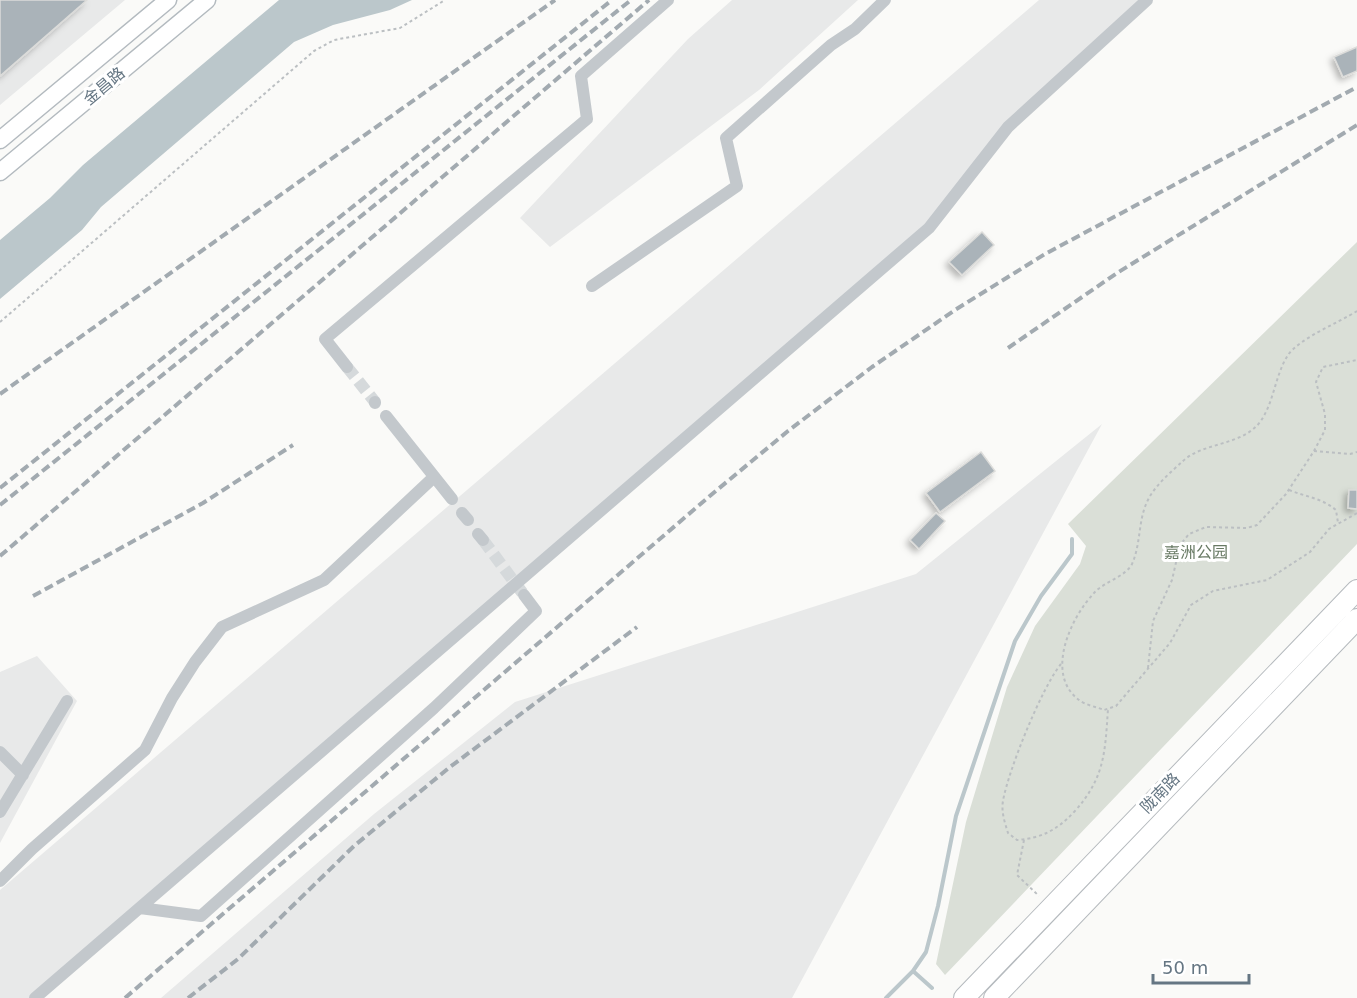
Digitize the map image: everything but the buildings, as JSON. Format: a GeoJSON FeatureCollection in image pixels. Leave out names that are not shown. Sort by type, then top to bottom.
{"type":"FeatureCollection","features":[{"type":"Feature","properties":{"kind":"main road","name":"金昌路"},"geometry":{"type":"LineString","coordinates":[[0,140],[168,0]]}},
{"type":"Feature","properties":{"kind":"main road","name":"金昌路"},"geometry":{"type":"LineString","coordinates":[[0,172],[207,0]]}},
{"type":"Feature","properties":{"kind":"main road","name":"陇南路"},"geometry":{"type":"LineString","coordinates":[[964,998],[1357,590]]}},
{"type":"Feature","properties":{"kind":"main road","name":"陇南路"},"geometry":{"type":"LineString","coordinates":[[994,998],[1357,619]]}},
{"type":"Feature","properties":{"kind":"street"},"geometry":{"type":"LineString","coordinates":[[347,367],[325,339],[587,119],[581,76],[668,0]]}},
{"type":"Feature","properties":{"kind":"street"},"geometry":{"type":"LineString","coordinates":[[592,286],[737,186],[726,138],[831,45],[855,29],[885,0]]}},
{"type":"Feature","properties":{"kind":"street"},"geometry":{"type":"LineString","coordinates":[[35,998],[929,228],[1008,126],[1147,0]]}},
{"type":"Feature","properties":{"kind":"street"},"geometry":{"type":"LineString","coordinates":[[386,416],[452,499]]}},
{"type":"Feature","properties":{"kind":"street"},"geometry":{"type":"LineString","coordinates":[[0,881],[32,849],[145,750],[172,698],[195,662],[222,627],[324,580],[434,477]]}},
{"type":"Feature","properties":{"kind":"street"},"geometry":{"type":"LineString","coordinates":[[140,908],[201,916],[434,708],[536,610],[524,595]]}},
{"type":"Feature","properties":{"kind":"street"},"geometry":{"type":"LineString","coordinates":[[0,812],[67,701]]}},
{"type":"Feature","properties":{"kind":"street"},"geometry":{"type":"LineString","coordinates":[[0,752],[23,775]]}},
{"type":"Feature","properties":{"kind":"path"},"geometry":{"type":"LineString","coordinates":[[0,322],[314,51],[334,40],[400,28],[445,0]]}},
{"type":"Feature","properties":{"kind":"path"},"geometry":{"type":"LineString","coordinates":[[1357,311],[1333,327],[1300,342],[1288,355],[1260,423],[1243,435],[1186,458],[1161,482],[1146,502],[1139,544],[1131,567],[1097,590],[1085,604],[1068,635],[1061,669],[1069,689],[1079,701],[1104,710],[1116,706],[1170,643],[1191,605],[1213,591],[1267,580],[1310,552],[1329,529],[1357,513]]}},
{"type":"Feature","properties":{"kind":"path"},"geometry":{"type":"LineString","coordinates":[[1148,668],[1153,621],[1172,580],[1180,545],[1189,534],[1206,527],[1247,528],[1257,525],[1289,490],[1325,430],[1325,414],[1316,382],[1323,367],[1357,360]]}},
{"type":"Feature","properties":{"kind":"path"},"geometry":{"type":"LineString","coordinates":[[1314,451],[1350,454],[1357,452]]}},
{"type":"Feature","properties":{"kind":"path"},"geometry":{"type":"LineString","coordinates":[[1289,490],[1306,498],[1324,500],[1336,510],[1338,523]]}},
{"type":"Feature","properties":{"kind":"path"},"geometry":{"type":"LineString","coordinates":[[1062,662],[1051,676],[1020,748],[1002,802],[1008,833],[1017,840],[1045,835],[1060,827],[1092,792],[1105,745],[1108,709]]}},
{"type":"Feature","properties":{"kind":"path"},"geometry":{"type":"LineString","coordinates":[[1024,840],[1017,874],[1051,908]]}},
{"type":"Feature","properties":{"kind":"shaded area"},"geometry":{"type":"Polygon","coordinates":[[[0,0],[125,0],[0,105],[0,0]]]}},
{"type":"Feature","properties":{"kind":"shaded area"},"geometry":{"type":"Polygon","coordinates":[[[279,0],[412,0],[390,10],[333,25],[294,42],[101,207],[82,230],[0,299],[0,240],[50,198],[83,165],[279,0]]]}},
{"type":"Feature","properties":{"kind":"shaded area"},"geometry":{"type":"Polygon","coordinates":[[[732,0],[858,0],[759,90],[550,247],[520,218],[688,39],[732,0]]]}},
{"type":"Feature","properties":{"kind":"shaded area"},"geometry":{"type":"Polygon","coordinates":[[[1039,0],[1147,0],[1003,125],[938,221],[38,998],[0,998],[0,890],[1039,0]]]}},
{"type":"Feature","properties":{"kind":"shaded area"},"geometry":{"type":"Polygon","coordinates":[[[1102,424],[792,998],[161,998],[374,814],[515,702],[916,574],[1102,424]]]}},
{"type":"Feature","properties":{"kind":"shaded area"},"geometry":{"type":"Polygon","coordinates":[[[37,656],[77,701],[0,843],[0,672],[37,656]]]}},
{"type":"Feature","properties":{"kind":"green space","name":"嘉洲公园"},"geometry":{"type":"Polygon","coordinates":[[[1357,242],[1357,544],[945,975],[936,964],[966,822],[1007,687],[1035,626],[1080,564],[1086,546],[1068,524],[1357,242]]]}},
{"type":"Feature","properties":{"kind":"waterway"},"geometry":{"type":"LineString","coordinates":[[913,971],[926,952],[938,906],[956,816],[1015,641],[1041,596],[1072,554],[1072,539]]}},
{"type":"Feature","properties":{"kind":"waterway"},"geometry":{"type":"LineString","coordinates":[[886,998],[913,971],[932,988]]}},
{"type":"Feature","properties":{"kind":"tunnel"},"geometry":{"type":"LineString","coordinates":[[347,367],[375,402]]}},
{"type":"Feature","properties":{"kind":"tunnel"},"geometry":{"type":"LineString","coordinates":[[483,540],[524,595]]}},
{"type":"Feature","properties":{"kind":"railway"},"geometry":{"type":"LineString","coordinates":[[0,394],[555,0]]}},
{"type":"Feature","properties":{"kind":"railway"},"geometry":{"type":"LineString","coordinates":[[0,488],[612,0]]}},
{"type":"Feature","properties":{"kind":"railway"},"geometry":{"type":"LineString","coordinates":[[0,505],[631,0]]}},
{"type":"Feature","properties":{"kind":"railway"},"geometry":{"type":"LineString","coordinates":[[0,556],[649,0]]}},
{"type":"Feature","properties":{"kind":"railway"},"geometry":{"type":"LineString","coordinates":[[125,998],[711,495],[788,431],[872,367],[955,310],[1045,254],[1357,87]]}},
{"type":"Feature","properties":{"kind":"railway"},"geometry":{"type":"LineString","coordinates":[[1008,348],[1117,273],[1357,125]]}},
{"type":"Feature","properties":{"kind":"railway"},"geometry":{"type":"LineString","coordinates":[[33,596],[203,503],[293,445]]}},
{"type":"Feature","properties":{"kind":"railway"},"geometry":{"type":"LineString","coordinates":[[188,998],[238,959],[354,846],[450,767],[637,627]]}}]}
